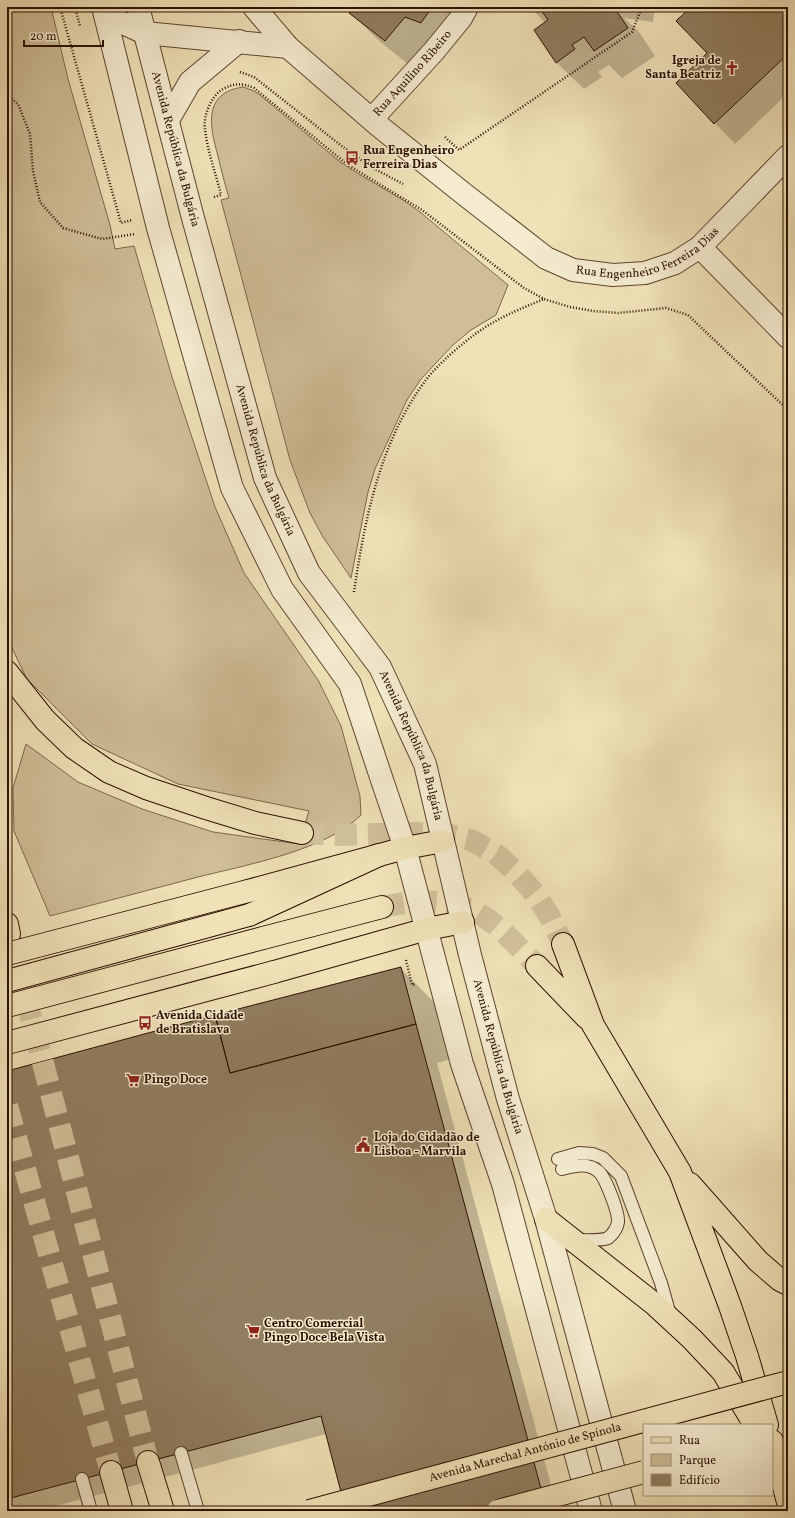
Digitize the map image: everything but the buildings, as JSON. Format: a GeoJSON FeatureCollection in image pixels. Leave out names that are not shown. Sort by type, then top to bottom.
{"type":"FeatureCollection","features":[{"type":"Feature","properties":{"kind":"main road"},"geometry":{"type":"LineString","coordinates":[[7,672],[51,726],[74,748],[109,772],[146,788],[206,808],[255,823],[302,833]]}},
{"type":"Feature","properties":{"kind":"main road"},"geometry":{"type":"LineString","coordinates":[[8,938],[248,891],[404,848],[443,841]]}},
{"type":"Feature","properties":{"kind":"main road"},"geometry":{"type":"LineString","coordinates":[[7,981],[249,915],[379,855]]}},
{"type":"Feature","properties":{"kind":"main road"},"geometry":{"type":"LineString","coordinates":[[7,1006],[382,907]]}},
{"type":"Feature","properties":{"kind":"main road"},"geometry":{"type":"LineString","coordinates":[[7,1043],[274,972],[427,929],[463,922]]}},
{"type":"Feature","properties":{"kind":"main road"},"geometry":{"type":"LineString","coordinates":[[563,944],[593,1025],[680,1172],[733,1313],[767,1424]]}},
{"type":"Feature","properties":{"kind":"main road"},"geometry":{"type":"LineString","coordinates":[[537,966],[593,1025]]}},
{"type":"Feature","properties":{"kind":"main road"},"geometry":{"type":"LineString","coordinates":[[680,1172],[758,1262],[780,1280],[788,1284]]}},
{"type":"Feature","properties":{"kind":"main road"},"geometry":{"type":"LineString","coordinates":[[546,1219],[653,1303],[692,1339],[723,1372],[754,1424]]}},
{"type":"Feature","properties":{"kind":"main road","name":"Avenida Marechal António de Spínola"},"geometry":{"type":"LineString","coordinates":[[309,1511],[788,1382]]}},
{"type":"Feature","properties":{"kind":"main road"},"geometry":{"type":"LineString","coordinates":[[773,1437],[788,1433]]}},
{"type":"Feature","properties":{"kind":"main road"},"geometry":{"type":"LineString","coordinates":[[773,1446],[788,1502]]}},
{"type":"Feature","properties":{"kind":"main road"},"geometry":{"type":"LineString","coordinates":[[148,1462],[163,1511]]}},
{"type":"Feature","properties":{"kind":"main road"},"geometry":{"type":"LineString","coordinates":[[111,1472],[122,1511]]}},
{"type":"Feature","properties":{"kind":"main road"},"geometry":{"type":"LineString","coordinates":[[498,1511],[643,1472]]}},
{"type":"Feature","properties":{"kind":"street","name":"Avenida República da Bulgária"},"geometry":{"type":"LineString","coordinates":[[138,7],[189,204],[265,478],[308,572],[380,667],[425,764],[470,955],[508,1099],[546,1219],[625,1511]]}},
{"type":"Feature","properties":{"kind":"street","name":"Rua Engenheiro Ferreira Dias"},"geometry":{"type":"LineString","coordinates":[[254,7],[288,47],[372,119],[546,258],[573,270],[613,275],[645,273],[675,263],[700,247],[788,156]]}},
{"type":"Feature","properties":{"kind":"street","name":"Rua Aquilino Ribeiro"},"geometry":{"type":"LineString","coordinates":[[372,119],[434,51],[461,18],[467,7]]}},
{"type":"Feature","properties":{"kind":"street"},"geometry":{"type":"LineString","coordinates":[[107,10],[156,221],[232,488],[282,589],[350,684],[404,848],[427,929],[462,1064],[503,1184],[592,1511]]}},
{"type":"Feature","properties":{"kind":"street"},"geometry":{"type":"LineString","coordinates":[[107,10],[145,33],[288,47]]}},
{"type":"Feature","properties":{"kind":"street"},"geometry":{"type":"LineString","coordinates":[[168,120],[190,82],[239,41]]}},
{"type":"Feature","properties":{"kind":"street"},"geometry":{"type":"LineString","coordinates":[[700,247],[788,337]]}},
{"type":"Feature","properties":{"kind":"lane"},"geometry":{"type":"LineString","coordinates":[[572,1240],[607,1239],[614,1232],[618,1222],[617,1212],[603,1176],[598,1170],[577,1165],[560,1164],[579,1153],[593,1154],[603,1158],[621,1176],[661,1283],[672,1320]]}},
{"type":"Feature","properties":{"kind":"lane"},"geometry":{"type":"LineString","coordinates":[[181,1453],[198,1511]]}},
{"type":"Feature","properties":{"kind":"lane"},"geometry":{"type":"LineString","coordinates":[[82,1479],[91,1511]]}},
{"type":"Feature","properties":{"kind":"path"},"geometry":{"type":"LineString","coordinates":[[60,7],[121,223],[156,221]]}},
{"type":"Feature","properties":{"kind":"path"},"geometry":{"type":"LineString","coordinates":[[445,138],[459,150],[632,32],[642,7]]}},
{"type":"Feature","properties":{"kind":"path"},"geometry":{"type":"LineString","coordinates":[[235,73],[242,72],[254,77],[343,147],[371,167],[403,184]]}},
{"type":"Feature","properties":{"kind":"path"},"geometry":{"type":"LineString","coordinates":[[189,204],[221,195],[204,128],[206,113],[218,92],[231,84],[244,83],[254,88],[348,166],[422,210],[524,288],[544,298],[570,307],[593,311],[618,313],[666,308],[688,315],[788,410]]}},
{"type":"Feature","properties":{"kind":"path"},"geometry":{"type":"LineString","coordinates":[[7,94],[18,104],[30,134],[33,171],[40,202],[63,228],[102,239],[138,234],[156,221]]}},
{"type":"Feature","properties":{"kind":"path"},"geometry":{"type":"LineString","coordinates":[[353,598],[366,520],[375,488],[398,428],[413,400],[435,370],[475,334],[511,313],[544,298]]}},
{"type":"Feature","properties":{"kind":"green space"},"geometry":{"type":"Polygon","coordinates":[[[7,7],[51,7],[68,79],[110,225],[115,249],[134,246],[172,377],[215,507],[244,573],[318,680],[341,726],[360,796],[361,815],[346,827],[328,838],[285,855],[50,916],[14,831],[13,788],[26,744],[78,782],[142,809],[213,832],[299,844],[309,811],[178,784],[92,744],[27,679],[7,638],[7,7]]]}},
{"type":"Feature","properties":{"kind":"green space"},"geometry":{"type":"Polygon","coordinates":[[[243,87],[260,95],[339,161],[420,212],[508,285],[496,315],[471,330],[453,345],[421,379],[407,400],[375,469],[368,492],[351,578],[323,537],[310,513],[290,460],[221,200],[229,198],[213,134],[212,113],[215,104],[221,96],[230,90],[243,87]]]}},
{"type":"Feature","properties":{"kind":"tunnel"},"geometry":{"type":"LineString","coordinates":[[302,833],[341,835],[416,833],[446,834],[471,840],[496,854],[516,872],[536,895],[550,917],[563,944]]}},
{"type":"Feature","properties":{"kind":"tunnel"},"geometry":{"type":"LineString","coordinates":[[382,907],[403,903],[434,902],[456,905],[473,911],[488,920],[510,938],[537,966]]}},
{"type":"Feature","properties":{"kind":"tunnel"},"geometry":{"type":"LineString","coordinates":[[9,934],[148,1462]]}},
{"type":"Feature","properties":{"kind":"tunnel"},"geometry":{"type":"LineString","coordinates":[[7,1106],[111,1472]]}},
{"type":"Feature","properties":{"kind":"place","name":"Igreja de Santa Beatriz"},"geometry":{"type":"Point","coordinates":[732,68]}},
{"type":"Feature","properties":{"kind":"place","name":"Rua Engenheiro Ferreira Dias"},"geometry":{"type":"Point","coordinates":[352,158]}},
{"type":"Feature","properties":{"kind":"place","name":"Avenida Cidade de Bratislava"},"geometry":{"type":"Point","coordinates":[145,1023]}},
{"type":"Feature","properties":{"kind":"place","name":"Pingo Doce"},"geometry":{"type":"Point","coordinates":[133,1080]}},
{"type":"Feature","properties":{"kind":"place","name":"Loja do Cidadão de Lisboa - Marvila"},"geometry":{"type":"Point","coordinates":[363,1145]}},
{"type":"Feature","properties":{"kind":"place","name":"Centro Comercial Pingo Doce Bela Vista"},"geometry":{"type":"Point","coordinates":[253,1331]}}]}
